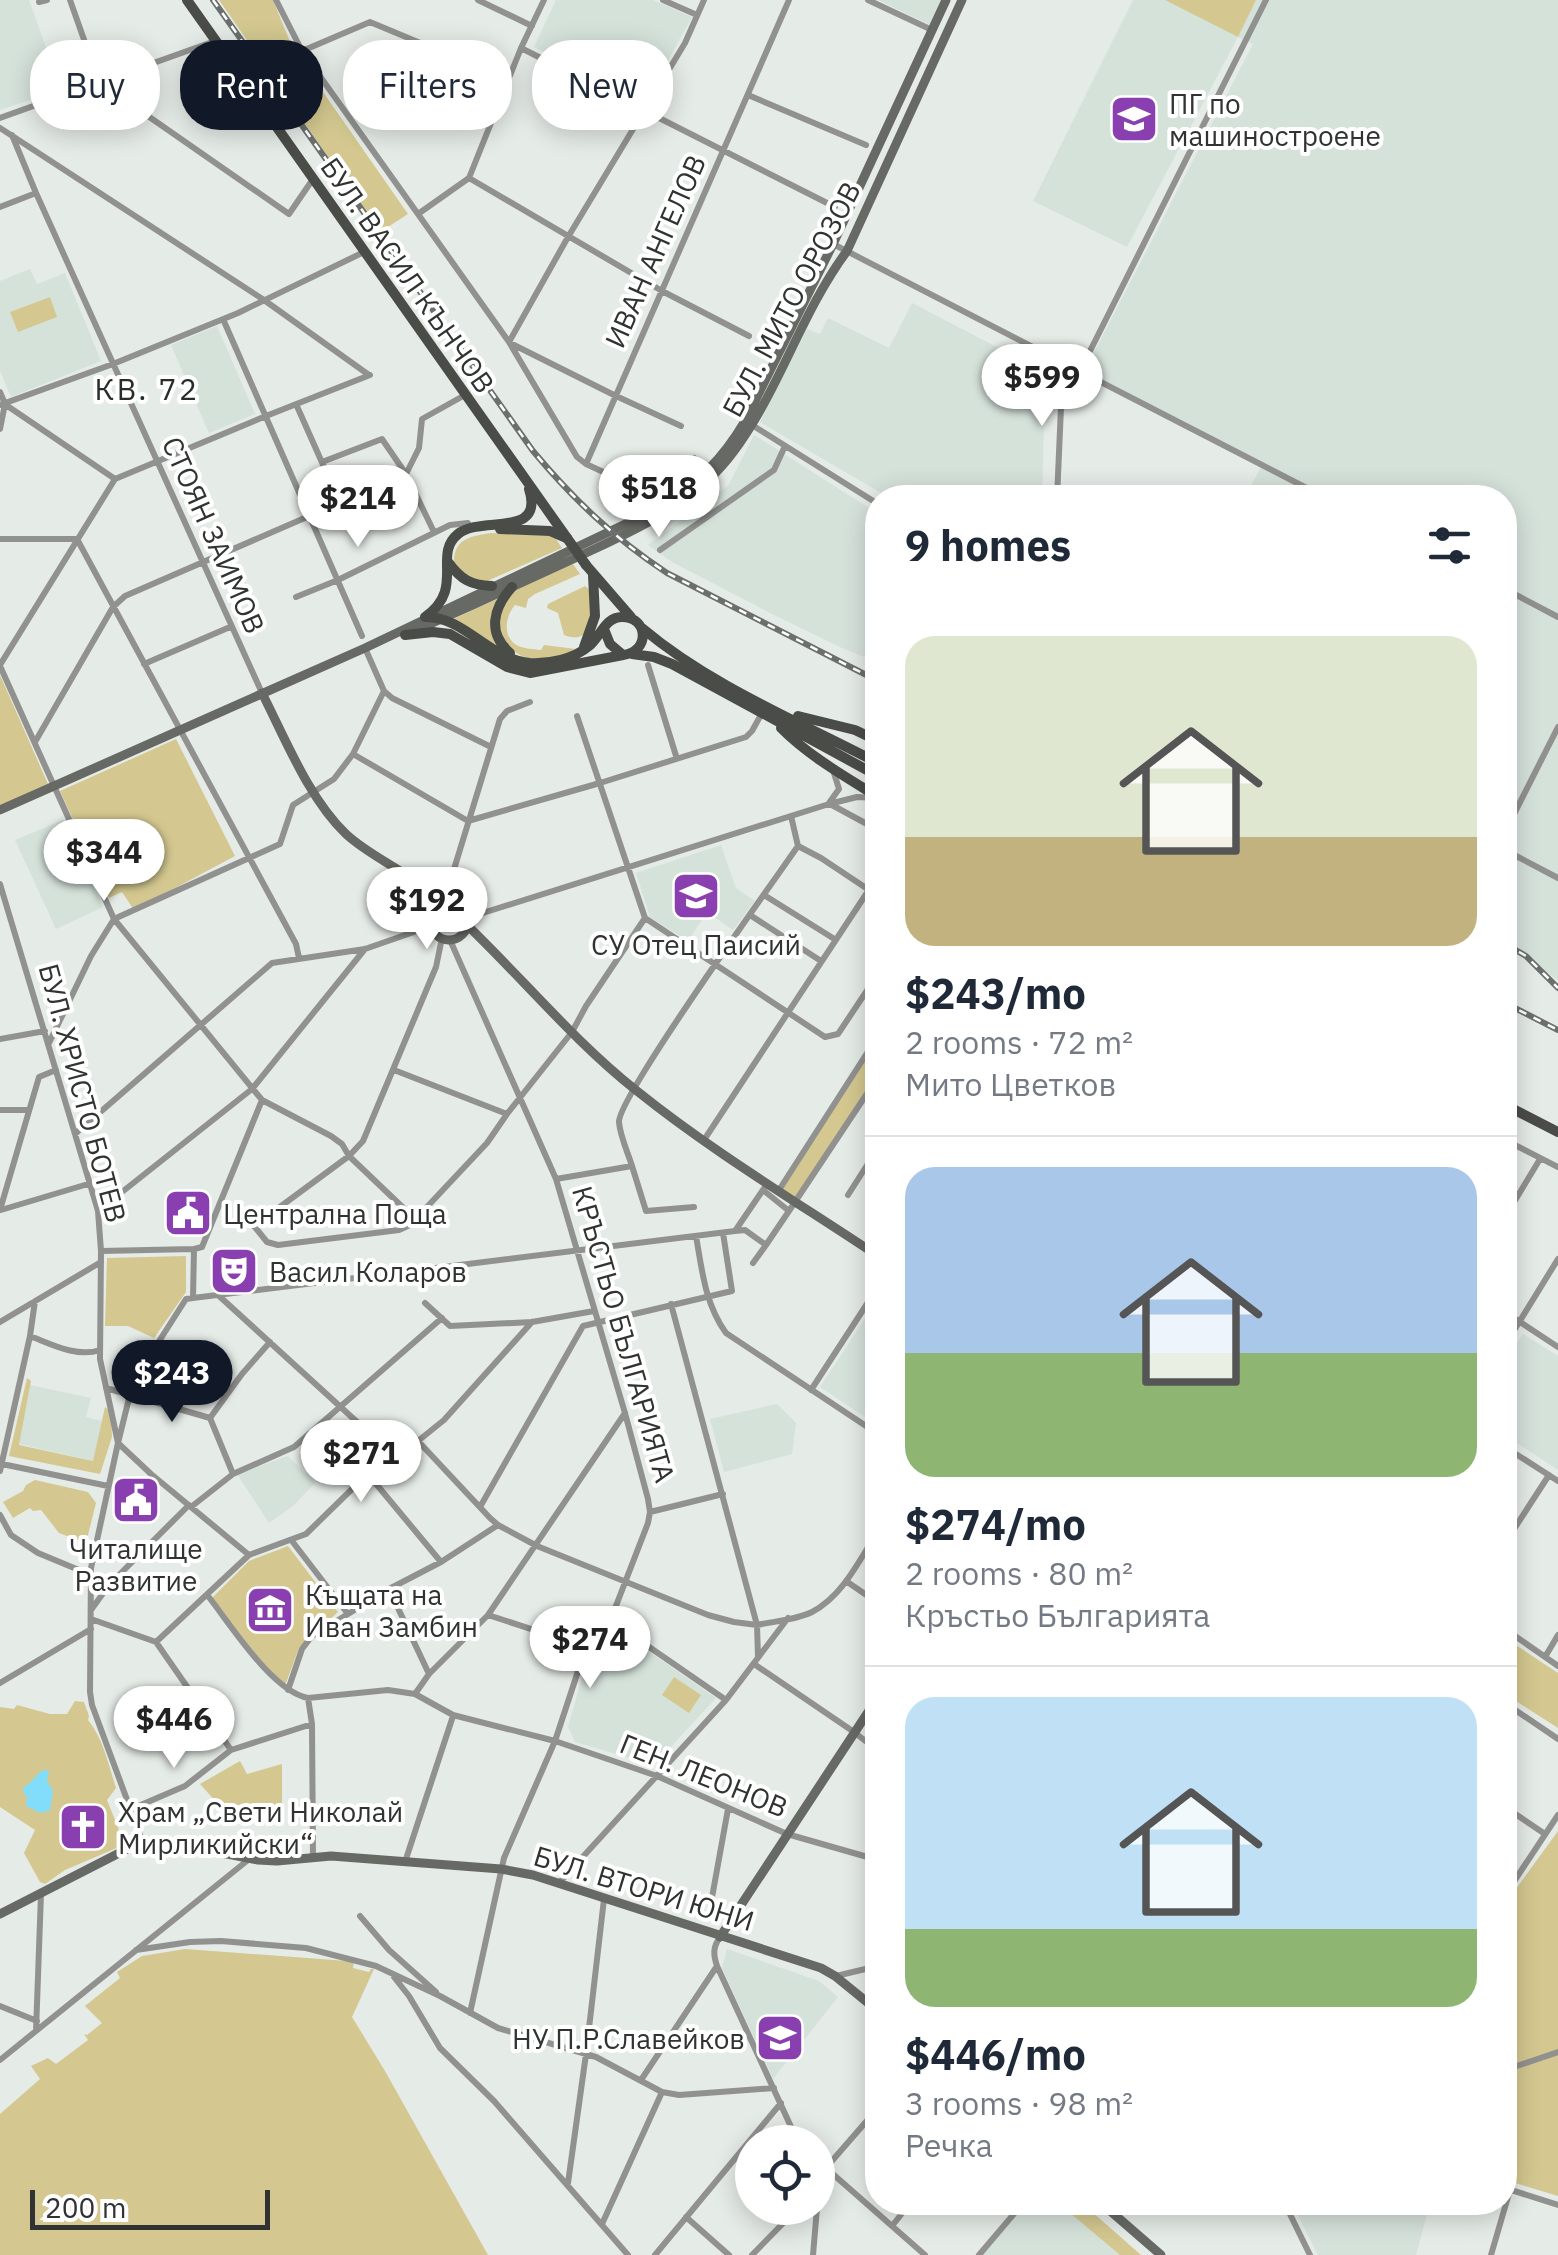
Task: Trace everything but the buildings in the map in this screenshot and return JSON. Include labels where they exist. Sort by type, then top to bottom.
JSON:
[{"type":"main road","name":"БУЛ. ВАСИЛ КЪНЧОВ","points":[[186,0],[215,40]]},
{"type":"main road","name":"БУЛ. ВАСИЛ КЪНЧОВ","points":[[278,130],[589,570],[637,623],[692,665],[865,768]]},
{"type":"main road","points":[[424,617],[443,598],[452,541],[472,528],[524,519],[531,510],[528,483]]},
{"type":"main road","points":[[472,528],[550,532],[566,538]]},
{"type":"main road","points":[[447,562],[470,584],[492,586]]},
{"type":"main road","name":"БУЛ. ВАСИЛ КЪНЧОВ","points":[[589,570],[605,627]]},
{"type":"main road","points":[[582,652],[595,616],[589,570]]},
{"type":"main road","points":[[512,588],[496,610],[495,629],[504,648],[529,662]]},
{"type":"main road","points":[[405,635],[450,634],[507,666],[530,672],[627,654],[642,642],[637,623],[615,618],[582,652],[529,662],[506,656],[442,618],[424,617]]},
{"type":"main road","points":[[605,627],[610,644],[627,654]]},
{"type":"main road","name":"БУЛ. ВАСИЛ КЪНЧОВ","points":[[627,654],[664,660],[865,757]]},
{"type":"main road","points":[[769,713],[865,735]]},
{"type":"main road","points":[[769,713],[792,740],[865,790]]},
{"type":"main road","points":[[1517,1111],[1558,1132]]},
{"type":"street","points":[[70,0],[84,40]]},
{"type":"street","points":[[276,0],[296,40]]},
{"type":"street","points":[[478,0],[532,26]]},
{"type":"street","points":[[512,73],[544,0]]},
{"type":"street","points":[[663,0],[697,14]]},
{"type":"street","points":[[673,63],[704,0]]},
{"type":"street","name":"ИВАН АНГЕЛОВ","points":[[586,464],[789,0]]},
{"type":"street","points":[[868,0],[932,30]]},
{"type":"street","name":"БУЛ. МИТО ОРОЗОВ","points":[[0,810],[365,648],[659,508],[686,490],[730,446],[745,421],[833,244],[946,0]]},
{"type":"street","name":"БУЛ. МИТО ОРОЗОВ","points":[[365,648],[405,635],[652,522],[712,478],[752,425],[825,280],[846,251],[962,0]]},
{"type":"street","points":[[1080,371],[1266,0]]},
{"type":"street","points":[[323,42],[370,22],[413,40]]},
{"type":"street","points":[[522,48],[532,53]]},
{"type":"street","points":[[323,81],[509,342],[577,457],[636,487],[694,458]]},
{"type":"street","points":[[748,95],[866,146]]},
{"type":"street","points":[[0,118],[30,107]]},
{"type":"street","points":[[160,124],[289,214],[313,179]]},
{"type":"street","points":[[673,125],[835,207]]},
{"type":"street","points":[[0,128],[264,300],[370,376],[115,479],[0,665],[114,919],[262,1100],[342,1144],[348,1156],[415,1219]]},
{"type":"street","points":[[418,214],[469,178],[489,130]]},
{"type":"street","points":[[509,342],[633,130]]},
{"type":"street","name":"СТОЯН ЗАИМОВ","points":[[12,136],[230,627],[314,791],[347,834],[445,904]]},
{"type":"street","points":[[469,178],[662,291],[749,336]]},
{"type":"street","points":[[0,207],[36,193]]},
{"type":"street","points":[[833,244],[1301,485]]},
{"type":"street","points":[[2,405],[223,319],[364,252]]},
{"type":"street","points":[[223,319],[362,636]]},
{"type":"street","points":[[509,342],[681,426]]},
{"type":"street","points":[[1058,485],[1063,362]]},
{"type":"street","points":[[0,392],[0,429]]},
{"type":"street","points":[[34,743],[114,607],[125,596],[406,474],[419,448],[422,419],[466,395]]},
{"type":"street","points":[[296,404],[340,502]]},
{"type":"street","points":[[2,405],[115,479]]},
{"type":"street","points":[[752,425],[865,496]]},
{"type":"street","points":[[322,462],[382,439],[406,474],[434,532]]},
{"type":"street","points":[[660,550],[774,470],[785,446]]},
{"type":"street","points":[[296,597],[458,522],[468,523],[472,528]]},
{"type":"street","points":[[0,539],[77,539]]},
{"type":"street","points":[[77,539],[296,944],[299,958]]},
{"type":"street","points":[[1517,596],[1558,616]]},
{"type":"street","points":[[144,664],[230,627]]},
{"type":"street","points":[[365,648],[384,691],[491,747]]},
{"type":"street","points":[[648,665],[676,759]]},
{"type":"street","points":[[49,1044],[91,956],[114,919],[280,844],[293,805],[334,779],[353,754],[384,691]]},
{"type":"street","points":[[445,904],[500,719],[507,710],[530,702]]},
{"type":"street","points":[[353,754],[468,822],[746,737],[769,713]]},
{"type":"street","points":[[577,716],[645,918],[825,1036],[838,1034],[865,994]]},
{"type":"street","points":[[1517,808],[1558,727]]},
{"type":"street","points":[[829,804],[839,789],[832,769]]},
{"type":"street","points":[[467,922],[829,804],[865,798]]},
{"type":"street","points":[[829,804],[865,823]]},
{"type":"street","points":[[694,1207],[646,1212],[619,1120],[634,1089],[798,846],[791,816]]},
{"type":"street","points":[[798,846],[865,887]]},
{"type":"street","points":[[1517,856],[1558,878]]},
{"type":"street","name":"БУЛ. ХРИСТО БОТЕВ","points":[[0,884],[98,1211],[100,1350],[118,1443],[91,1575],[92,1705],[143,1843]]},
{"type":"street","points":[[764,895],[836,940]]},
{"type":"street","points":[[704,1140],[865,896]]},
{"type":"street","points":[[431,926],[432,912],[445,904],[461,907],[467,922],[572,1032],[634,1089],[792,1206],[865,1248]]},
{"type":"street","points":[[750,915],[822,962]]},
{"type":"street","points":[[446,939],[363,1141],[254,1226],[267,1242],[278,1245],[399,1230],[410,1225],[487,1144],[572,1032],[645,918]]},
{"type":"street","points":[[446,939],[463,934],[467,922]]},
{"type":"street","points":[[431,926],[446,939]]},
{"type":"street","points":[[74,1134],[272,964],[365,949],[431,926]]},
{"type":"street","name":"КРЪСТЬО БЪЛГАРИЯТА","points":[[446,939],[556,1179],[626,1413],[650,1512],[610,1620],[586,1648],[555,1741],[508,1846],[470,2014]]},
{"type":"street","points":[[98,1211],[252,1090],[365,949]]},
{"type":"street","points":[[0,1039],[45,1031]]},
{"type":"street","points":[[779,1190],[865,1056]]},
{"type":"street","points":[[0,1210],[39,1078],[56,1070]]},
{"type":"street","points":[[394,1070],[507,1114]]},
{"type":"street","points":[[753,1263],[865,1096]]},
{"type":"street","points":[[101,1252],[202,1247],[262,1100]]},
{"type":"street","points":[[0,1110],[29,1110]]},
{"type":"street","points":[[1517,1146],[1558,1168]]},
{"type":"street","points":[[1517,1197],[1540,1158]]},
{"type":"street","points":[[556,1179],[632,1166]]},
{"type":"street","points":[[848,1194],[865,1168]]},
{"type":"street","points":[[0,1210],[88,1184]]},
{"type":"street","points":[[766,1186],[779,1190],[792,1206]]},
{"type":"street","points":[[735,1232],[766,1186]]},
{"type":"street","points":[[249,1555],[118,1443],[133,1382],[186,1300],[745,1230],[766,1244]]},
{"type":"street","points":[[583,1326],[732,1292],[723,1233]]},
{"type":"street","points":[[696,1236],[707,1296],[726,1333],[865,1425]]},
{"type":"street","points":[[193,1298],[194,1249]]},
{"type":"street","points":[[1517,1326],[1558,1259]]},
{"type":"street","points":[[0,1322],[101,1262]]},
{"type":"street","points":[[218,1296],[390,1452]]},
{"type":"street","points":[[35,1301],[1,1468],[108,1486]]},
{"type":"street","points":[[425,1303],[450,1326],[532,1322],[594,1311]]},
{"type":"street","points":[[671,1304],[757,1624],[756,1661]]},
{"type":"street","points":[[811,1390],[865,1307]]},
{"type":"street","points":[[480,1507],[594,1311]]},
{"type":"street","points":[[230,1750],[156,1642],[91,1614],[109,1585],[190,1506],[233,1474],[294,1447],[442,1318]]},
{"type":"street","points":[[1517,1319],[1558,1346]]},
{"type":"street","points":[[156,1642],[249,1555],[306,1534],[390,1452],[418,1441],[444,1420],[532,1322]]},
{"type":"street","points":[[30,1336],[78,1352],[100,1350]]},
{"type":"street","points":[[210,1418],[270,1342]]},
{"type":"street","points":[[106,1388],[210,1418]]},
{"type":"street","points":[[416,1694],[429,1674],[488,1615],[626,1413]]},
{"type":"street","points":[[210,1418],[233,1474]]},
{"type":"street","points":[[418,1441],[498,1525],[536,1546],[734,1622],[757,1624],[810,1614],[846,1581],[865,1551]]},
{"type":"street","points":[[1517,1455],[1558,1481]]},
{"type":"street","points":[[368,1473],[441,1562]]},
{"type":"street","points":[[1517,1525],[1549,1475]]},
{"type":"street","points":[[650,1512],[723,1494]]},
{"type":"street","points":[[0,1515],[11,1535],[38,1553],[91,1575]]},
{"type":"street","points":[[288,1690],[302,1648],[312,1636],[498,1525]]},
{"type":"street","points":[[292,1541],[348,1614]]},
{"type":"street","points":[[846,1581],[865,1594]]},
{"type":"street","points":[[389,1590],[429,1674]]},
{"type":"street","name":"ГЕН. ЛЕОНОВ","points":[[208,1596],[273,1678],[297,1696],[388,1690],[416,1694],[453,1715],[555,1741],[657,1776],[787,1834],[865,1856]]},
{"type":"street","points":[[488,1615],[586,1648]]},
{"type":"street","points":[[558,1884],[726,1700],[788,1618]]},
{"type":"street","points":[[610,1620],[726,1700]]},
{"type":"street","points":[[0,1683],[91,1629]]},
{"type":"street","points":[[1546,1657],[1558,1636]]},
{"type":"street","points":[[1517,1637],[1558,1666]]},
{"type":"street","points":[[756,1661],[865,1740]]},
{"type":"street","points":[[308,1698],[312,1724],[313,1857]]},
{"type":"street","points":[[1517,1711],[1558,1739]]},
{"type":"street","points":[[405,1862],[453,1715]]},
{"type":"street","points":[[791,2125],[717,1966],[714,1945],[865,1716]]},
{"type":"street","points":[[129,1810],[185,1786],[230,1750],[312,1724]]},
{"type":"street","points":[[711,1904],[728,1809]]},
{"type":"street","points":[[1517,1815],[1544,1834]]},
{"type":"street","points":[[1517,1876],[1558,1815]]},
{"type":"street","points":[[0,1914],[143,1843]]},
{"type":"street","name":"БУЛ. ВТОРИ ЮНИ","points":[[143,1843],[173,1843],[249,1859],[313,1857],[524,1872],[807,1963],[835,1976],[865,2000]]},
{"type":"street","points":[[0,2060],[249,1859]]},
{"type":"street","points":[[36,2032],[41,1893]]},
{"type":"street","points":[[568,2185],[604,1899]]},
{"type":"street","points":[[360,1916],[389,1950],[440,1996]]},
{"type":"street","points":[[136,1950],[190,1942],[258,1942],[306,1948],[376,1966],[498,2028],[586,2054],[662,2092],[679,2095],[774,2088]]},
{"type":"street","points":[[642,2080],[717,1966]]},
{"type":"street","points":[[835,1976],[865,1969]]},
{"type":"street","points":[[390,1972],[440,2048],[494,2100],[628,2255]]},
{"type":"street","points":[[0,2006],[37,2021]]},
{"type":"street","points":[[1517,2066],[1558,2052]]},
{"type":"street","points":[[602,2224],[662,2092]]},
{"type":"street","points":[[655,2255],[781,2103]]},
{"type":"street","points":[[835,2158],[865,2123]]},
{"type":"street","points":[[835,2176],[865,2202]]},
{"type":"street","points":[[1517,2192],[1558,2205]]},
{"type":"street","points":[[879,2215],[925,2255]]},
{"type":"street","points":[[892,2226],[901,2215]]},
{"type":"street","points":[[978,2255],[1013,2215]]},
{"type":"street","points":[[1115,2215],[1161,2255]]},
{"type":"street","points":[[1290,2215],[1310,2255]]},
{"type":"street","points":[[1491,2255],[1501,2215]]},
{"type":"street","points":[[686,2217],[729,2255]]},
{"type":"street","points":[[752,2255],[781,2225]]},
{"type":"street","points":[[813,2255],[815,2225]]},
{"type":"shaded area","points":[[0,0],[29,0],[43,40],[30,40],[30,100],[0,110]]},
{"type":"shaded area","points":[[219,0],[273,0],[290,40],[247,40]]},
{"type":"shaded area","points":[[556,0],[653,0],[692,17],[673,51],[673,40],[537,40]]},
{"type":"shaded area","points":[[878,0],[942,0],[930,25]]},
{"type":"shaded area","points":[[1133,0],[1558,0],[1558,980],[1517,954],[1517,485],[1251,485],[1262,465],[1084,372],[1253,44],[1238,37],[1127,247],[1033,201]]},
{"type":"shaded area","points":[[1165,0],[1256,0],[1238,37]]},
{"type":"shaded area","points":[[323,92],[343,121],[343,130],[349,130],[408,214],[380,232],[309,130],[323,130]]},
{"type":"shaded area","points":[[30,269],[37,284],[65,273],[101,361],[11,397],[0,371],[0,281]]},
{"type":"shaded area","points":[[50,297],[57,317],[18,332],[10,312]]},
{"type":"shaded area","points":[[912,303],[1020,359],[1041,382],[1045,393],[1042,485],[868,485],[760,422],[807,329],[820,334],[828,318],[889,348]]},
{"type":"shaded area","points":[[217,326],[255,414],[209,433],[171,345]]},
{"type":"shaded area","points":[[754,435],[865,505],[865,657],[772,614],[672,562],[648,545],[728,486]]},
{"type":"shaded area","points":[[491,533],[554,536],[562,548],[487,581],[464,576],[454,563],[460,544],[470,537]]},
{"type":"shaded area","points":[[573,564],[580,574],[535,594],[528,599],[526,608],[515,605],[507,625],[508,636],[521,647],[576,649],[540,659],[515,652],[507,644],[500,625],[510,595],[531,581]]},
{"type":"shaded area","points":[[585,586],[591,591],[589,625],[581,636],[564,635],[558,613],[547,608],[548,604]]},
{"type":"shaded area","points":[[497,599],[491,619],[498,646],[451,620]]},
{"type":"shaded area","points":[[0,675],[48,784],[0,806]]},
{"type":"shaded area","points":[[176,739],[235,856],[134,910],[122,892],[109,898],[60,791]]},
{"type":"shaded area","points":[[63,820],[103,907],[56,929],[15,840]]},
{"type":"shaded area","name":"СУ Отец Паисий","points":[[721,845],[736,888],[755,901],[733,930],[707,912],[688,941],[650,917],[636,873]]},
{"type":"shaded area","points":[[865,1055],[865,1092],[795,1201],[779,1190]]},
{"type":"shaded area","points":[[186,1256],[186,1292],[154,1338],[128,1326],[105,1326],[107,1258]]},
{"type":"shaded area","points":[[865,1318],[865,1417],[820,1387]]},
{"type":"shaded area","points":[[1523,1334],[1558,1356],[1558,1470],[1517,1443],[1517,1343]]},
{"type":"shaded area","points":[[27,1378],[31,1381],[19,1445],[93,1461],[105,1407],[111,1412],[112,1437],[100,1474],[9,1456]]},
{"type":"shaded area","points":[[30,1385],[91,1398],[86,1417],[102,1421],[94,1461],[19,1444]]},
{"type":"shaded area","points":[[777,1404],[796,1423],[792,1454],[724,1472],[710,1419]]},
{"type":"shaded area","points":[[288,1456],[315,1483],[269,1523],[237,1474]]},
{"type":"shaded area","points":[[35,1480],[88,1492],[96,1503],[86,1543],[59,1533],[41,1510],[30,1508],[13,1518],[3,1502]]},
{"type":"shaded area","points":[[288,1546],[338,1612],[299,1648],[286,1683],[278,1683],[212,1598],[249,1561]]},
{"type":"shaded area","points":[[615,1628],[716,1698],[654,1765],[575,1742],[568,1727],[587,1660]]},
{"type":"shaded area","points":[[1517,1646],[1558,1673],[1558,1728],[1517,1702]]},
{"type":"shaded area","points":[[674,1677],[701,1695],[689,1713],[662,1695]]},
{"type":"shaded area","points":[[75,1701],[84,1702],[88,1720],[105,1752],[116,1788],[107,1800],[123,1840],[119,1847],[65,1870],[45,1884],[40,1882],[24,1853],[35,1830],[0,1807],[0,1707],[14,1709],[17,1705],[50,1714],[67,1714]]},
{"type":"shaded area","points":[[240,1761],[247,1774],[282,1764],[282,1807],[218,1804],[200,1784]]},
{"type":"shaded area","points":[[1558,1831],[1558,2196],[1517,2184],[1517,1887]]},
{"type":"shaded area","points":[[185,1949],[347,1961],[354,1962],[353,1968],[369,1972],[374,1969],[352,2017],[488,2255],[0,2255],[0,2114],[40,2079],[31,2066],[48,2058],[56,2064],[88,2040],[84,2034],[102,2023],[85,2006],[120,1978],[117,1972],[142,1956]]},
{"type":"shaded area","name":"НУ П.Р.Славейков","points":[[727,1949],[819,1981],[838,1997],[773,2079],[722,1968]]},
{"type":"shaded area","points":[[1017,2215],[1072,2215],[1120,2255],[982,2255]]},
{"type":"shaded area","points":[[1072,2215],[1096,2215],[1141,2255],[1120,2255]]},
{"type":"shaded area","points":[[1298,2215],[1427,2215],[1416,2255],[1318,2255]]},
{"type":"water","points":[[49,1770],[47,1781],[53,1791],[50,1810],[41,1813],[26,1806],[24,1786],[41,1771]]},
{"type":"railway","points":[[213,0],[533,451],[579,502],[667,573],[865,674]]},
{"type":"railway","points":[[1517,951],[1558,988]]},
{"type":"railway","points":[[1517,1009],[1558,1030]]},
{"type":"place","name":"ПГ по машиностроене","points":[[1134,119]]},
{"type":"place","name":"СУ Отец Паисий","points":[[696,896]]},
{"type":"place","name":"Централна Поща","points":[[188,1213]]},
{"type":"place","name":"Васил Коларов","points":[[234,1271]]},
{"type":"place","name":"Читалище Развитие","points":[[136,1500]]},
{"type":"place","name":"Къщата на Иван Замбин","points":[[270,1610]]},
{"type":"place","name":"Храм „Свети Николай Мирликийски“","points":[[83,1827]]},
{"type":"place","name":"НУ П.Р.Славейков","points":[[780,2038]]},
{"type":"district","name":"КВ. 72","points":[[147,388]]}]
